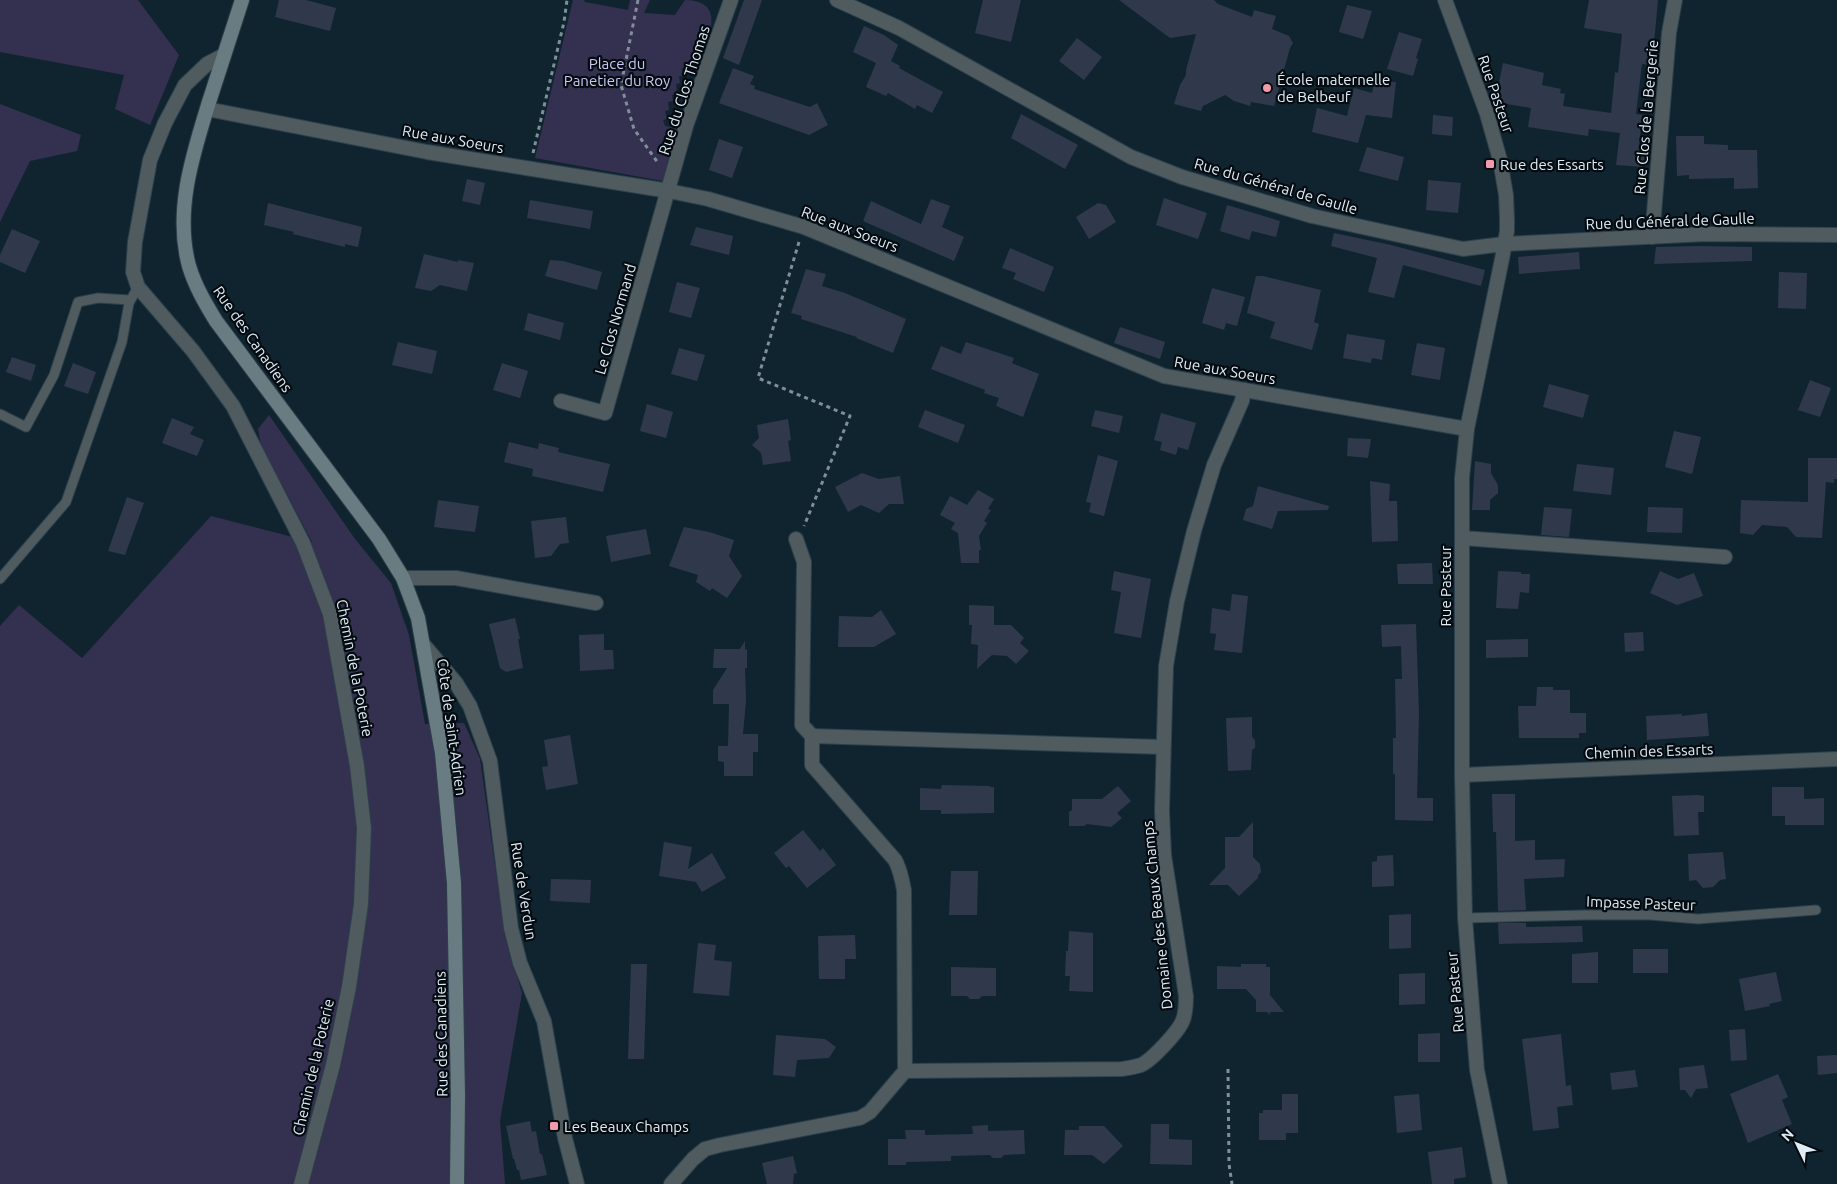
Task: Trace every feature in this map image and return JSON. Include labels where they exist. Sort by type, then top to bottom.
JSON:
[{"type":"main road","name":"Rue des Canadiens","points":[[242,0],[194,149],[185,189],[184,237],[189,266],[201,296],[229,339],[365,518],[403,578]]},
{"type":"main road","name":"Côte de Saint-Adrien","points":[[403,578],[418,618],[442,753],[454,883]]},
{"type":"main road","name":"Rue des Canadiens","points":[[454,883],[458,1096],[457,1184]]},
{"type":"street","name":"Rue du Clos Thomas","points":[[670,186],[686,126],[731,0]]},
{"type":"street","name":"Rue du Général de Gaulle","points":[[837,0],[899,28],[1131,157],[1182,177],[1312,216],[1463,249],[1504,244],[1652,236],[1706,234],[1837,235]]},
{"type":"street","name":"Rue Pasteur","points":[[1445,0],[1487,114],[1500,160],[1506,195],[1507,231],[1466,429],[1462,478],[1462,775],[1465,918],[1477,1070],[1500,1184]]},
{"type":"street","name":"Rue Clos de la Bergerie","points":[[1652,236],[1669,33],[1674,0]]},
{"type":"street","name":"Chemin de la Poterie","points":[[224,55],[206,64],[185,85],[165,123],[150,160],[135,242],[133,272],[138,287],[193,352],[233,406],[303,543],[330,614],[357,766],[364,828],[361,904],[349,987],[333,1065],[301,1184]]},
{"type":"street","name":"Rue aux Soeurs","points":[[207,109],[427,152],[529,168],[670,186],[708,200],[804,227],[1164,376],[1466,429]]},
{"type":"street","name":"Le Clos Normand","points":[[561,401],[605,413],[670,186]]},
{"type":"street","name":"Domaine des Beaux Champs","points":[[906,1071],[1122,1069],[1142,1065],[1150,1059],[1183,1022],[1186,1011],[1186,996],[1164,855],[1162,811],[1166,666],[1177,601],[1194,531],[1214,465],[1242,401],[1244,390]]},
{"type":"street","points":[[1462,538],[1725,556]]},
{"type":"street","points":[[671,1184],[704,1149],[860,1118],[870,1112],[906,1071],[904,890],[899,867],[895,860],[812,764],[812,736],[802,725],[804,562],[796,539]]},
{"type":"street","points":[[403,578],[456,578],[596,603]]},
{"type":"street","name":"Rue de Verdun","points":[[423,644],[456,683],[470,706],[490,761],[511,928],[520,963],[544,1021],[565,1138],[577,1184]]},
{"type":"street","points":[[812,736],[1163,747]]},
{"type":"street","name":"Chemin des Essarts","points":[[1462,775],[1837,759]]},
{"type":"lane","points":[[0,579],[66,502],[122,342],[130,300],[138,287]]},
{"type":"lane","points":[[0,414],[26,427],[54,375],[78,302],[98,298],[130,300]]},
{"type":"lane","name":"Impasse Pasteur","points":[[1465,918],[1631,915],[1698,919],[1816,910]]},
{"type":"path","points":[[529,168],[564,22],[567,0]]},
{"type":"path","points":[[638,0],[621,85],[634,128],[670,186]]},
{"type":"path","points":[[796,539],[808,519],[850,416],[758,378],[804,227]]},
{"type":"path","points":[[1228,1068],[1229,1164],[1232,1184]]},
{"type":"green space","points":[[0,0],[138,0],[179,55],[150,125],[115,109],[124,75],[0,52]]},
{"type":"green space","name":"Place du Panetier du Roy","points":[[573,0],[584,0],[585,2],[628,10],[630,0],[650,0],[644,13],[675,15],[685,0],[699,2],[707,7],[711,14],[709,34],[698,65],[682,68],[683,76],[679,76],[680,83],[676,84],[677,93],[672,95],[673,101],[668,102],[669,110],[665,111],[667,119],[663,120],[665,126],[676,128],[663,181],[535,158]]},
{"type":"green space","points":[[0,104],[81,135],[77,151],[30,161],[0,222]]},
{"type":"green space","points":[[269,415],[355,539],[391,583],[409,635],[425,724],[464,723],[480,759],[505,936],[522,993],[500,1121],[505,1184],[0,1184],[0,626],[19,605],[82,658],[211,516],[312,542],[261,445],[258,429]]},
{"type":"building","points":[[279,0],[306,0],[336,8],[330,31],[275,17]]},
{"type":"building","points":[[744,0],[762,0],[739,65],[723,58]]},
{"type":"building","points":[[983,0],[1021,0],[1011,42],[975,33]]},
{"type":"building","points":[[1119,0],[1214,0],[1218,4],[1252,17],[1254,10],[1276,16],[1272,29],[1289,36],[1293,43],[1274,106],[1251,102],[1250,106],[1234,101],[1225,95],[1203,106],[1201,111],[1174,104],[1180,85],[1186,75],[1196,34],[1170,38]]},
{"type":"building","points":[[1589,0],[1658,0],[1652,65],[1642,64],[1636,114],[1642,115],[1639,146],[1646,146],[1644,167],[1616,165],[1620,133],[1589,129],[1588,136],[1528,127],[1531,108],[1495,102],[1503,63],[1544,73],[1542,85],[1561,89],[1560,93],[1565,94],[1563,106],[1611,113],[1615,72],[1618,73],[1622,34],[1584,28]]},
{"type":"building","points":[[1347,5],[1372,11],[1363,39],[1339,32]]},
{"type":"building","points":[[864,26],[884,35],[898,45],[891,61],[900,66],[899,68],[943,92],[932,113],[917,105],[915,109],[888,93],[886,96],[866,87],[876,63],[853,52]]},
{"type":"building","points":[[1399,32],[1422,39],[1413,76],[1387,69]]},
{"type":"building","points":[[1077,38],[1102,57],[1084,80],[1059,61]]},
{"type":"building","points":[[733,68],[754,76],[750,84],[755,86],[754,89],[810,107],[817,103],[828,125],[809,135],[719,103]]},
{"type":"building","points":[[1375,81],[1396,82],[1392,118],[1366,115],[1358,143],[1312,132],[1317,108],[1347,116],[1354,88],[1372,93]]},
{"type":"building","points":[[1021,114],[1078,145],[1065,169],[1011,138]]},
{"type":"building","points":[[1433,115],[1453,117],[1452,136],[1432,134]]},
{"type":"building","points":[[1676,136],[1704,136],[1704,144],[1728,145],[1728,150],[1757,150],[1758,188],[1734,189],[1734,178],[1689,179],[1689,175],[1677,176]]},
{"type":"building","points":[[719,139],[743,147],[732,178],[709,170]]},
{"type":"building","points":[[1367,147],[1404,157],[1398,181],[1359,171]]},
{"type":"building","points":[[467,179],[485,183],[480,205],[462,201]]},
{"type":"building","points":[[1428,180],[1461,183],[1458,213],[1426,210]]},
{"type":"building","points":[[1164,198],[1207,213],[1198,239],[1156,225]]},
{"type":"building","points":[[931,199],[950,206],[942,227],[964,237],[954,261],[863,221],[871,201],[921,224]]},
{"type":"building","points":[[530,200],[593,211],[590,229],[527,218]]},
{"type":"building","points":[[268,203],[362,227],[358,247],[345,244],[345,247],[264,225]]},
{"type":"building","points":[[1098,203],[1106,205],[1116,222],[1089,239],[1076,217]]},
{"type":"building","points":[[1227,205],[1280,221],[1276,237],[1252,231],[1249,240],[1220,231]]},
{"type":"building","points":[[696,227],[733,236],[729,255],[690,245]]},
{"type":"building","points":[[12,229],[40,241],[25,273],[0,262],[0,255]]},
{"type":"building","points":[[1334,233],[1391,245],[1485,270],[1481,286],[1403,265],[1394,298],[1368,292],[1377,258],[1331,246]]},
{"type":"building","points":[[1656,247],[1752,247],[1752,261],[1654,264]]},
{"type":"building","points":[[1010,248],[1054,267],[1044,292],[1013,279],[1016,273],[1002,268]]},
{"type":"building","points":[[1579,252],[1580,269],[1519,274],[1518,257]]},
{"type":"building","points":[[424,254],[458,262],[458,260],[474,263],[467,291],[440,285],[431,291],[415,288]]},
{"type":"building","points":[[550,260],[563,261],[602,272],[597,290],[545,276]]},
{"type":"building","points":[[806,269],[826,274],[822,286],[845,293],[906,319],[893,353],[857,337],[801,319],[802,316],[791,313]]},
{"type":"building","points":[[1779,272],[1807,273],[1806,309],[1778,308]]},
{"type":"building","points":[[1256,276],[1321,290],[1314,322],[1319,324],[1312,350],[1270,338],[1275,322],[1247,313]]},
{"type":"building","points":[[677,282],[700,288],[691,318],[669,312]]},
{"type":"building","points":[[1212,288],[1245,297],[1237,326],[1226,323],[1224,330],[1202,323]]},
{"type":"building","points":[[528,313],[564,323],[560,340],[524,330]]},
{"type":"building","points":[[1120,327],[1165,342],[1160,359],[1114,343]]},
{"type":"building","points":[[1347,334],[1385,340],[1382,360],[1372,358],[1371,363],[1343,358]]},
{"type":"building","points":[[398,342],[437,351],[432,374],[392,365]]},
{"type":"building","points":[[966,342],[1014,358],[1012,363],[1039,374],[1023,417],[996,406],[999,398],[984,393],[985,390],[931,369],[941,346],[961,354]]},
{"type":"building","points":[[1417,343],[1445,348],[1440,380],[1411,375]]},
{"type":"building","points":[[679,348],[705,355],[697,381],[671,374]]},
{"type":"building","points":[[12,357],[36,365],[31,381],[6,372]]},
{"type":"building","points":[[73,363],[96,372],[88,394],[64,386]]},
{"type":"building","points":[[502,363],[528,371],[520,398],[493,390]]},
{"type":"building","points":[[1810,380],[1831,388],[1820,417],[1798,410]]},
{"type":"building","points":[[1549,384],[1589,395],[1583,418],[1543,407]]},
{"type":"building","points":[[647,404],[673,412],[666,438],[640,431]]},
{"type":"building","points":[[925,410],[965,425],[958,443],[918,427]]},
{"type":"building","points":[[1095,410],[1123,416],[1119,433],[1091,426]]},
{"type":"building","points":[[1161,413],[1196,423],[1188,450],[1178,447],[1176,455],[1160,450],[1162,442],[1154,440]]},
{"type":"building","points":[[172,418],[194,427],[190,434],[204,440],[197,456],[162,443]]},
{"type":"building","points":[[788,419],[791,440],[788,441],[791,461],[763,465],[761,453],[752,445],[759,438],[757,425]]},
{"type":"building","points":[[1674,431],[1701,437],[1692,474],[1665,467]]},
{"type":"building","points":[[1348,438],[1371,439],[1368,458],[1347,456]]},
{"type":"building","points":[[509,442],[538,449],[539,443],[559,448],[558,452],[610,464],[603,492],[532,476],[533,469],[504,462]]},
{"type":"building","points":[[1098,455],[1118,461],[1104,516],[1089,512],[1091,503],[1086,502]]},
{"type":"building","points":[[1808,458],[1837,458],[1837,479],[1834,479],[1834,483],[1826,482],[1822,538],[1796,537],[1787,527],[1762,525],[1753,535],[1740,533],[1741,500],[1808,502]]},
{"type":"building","points":[[1475,461],[1491,464],[1491,473],[1498,485],[1498,493],[1490,500],[1490,510],[1472,510]]},
{"type":"building","points":[[1577,464],[1614,468],[1611,495],[1573,491]]},
{"type":"building","points":[[862,473],[879,479],[900,476],[904,504],[889,504],[879,513],[861,505],[848,512],[835,487]]},
{"type":"building","points":[[1370,481],[1390,484],[1389,501],[1397,501],[1398,541],[1372,542]]},
{"type":"building","points":[[1258,486],[1329,506],[1328,510],[1278,511],[1272,529],[1243,520],[1246,509],[1253,506]]},
{"type":"building","points":[[978,490],[994,499],[988,509],[991,510],[984,521],[987,523],[979,536],[981,550],[979,550],[979,563],[961,563],[958,533],[951,529],[955,523],[940,515],[950,496],[967,505]]},
{"type":"building","points":[[127,497],[144,503],[125,555],[108,551]]},
{"type":"building","points":[[438,500],[479,506],[475,532],[434,527]]},
{"type":"building","points":[[1544,507],[1572,509],[1569,537],[1541,535]]},
{"type":"building","points":[[1648,507],[1683,508],[1682,533],[1647,532]]},
{"type":"building","points":[[566,517],[569,543],[560,544],[551,556],[535,558],[531,521]]},
{"type":"building","points":[[684,527],[734,540],[729,556],[742,576],[727,598],[712,588],[710,591],[696,582],[698,575],[669,566]]},
{"type":"building","points":[[646,529],[651,554],[611,562],[606,536]]},
{"type":"building","points":[[1432,563],[1433,584],[1398,584],[1397,564]]},
{"type":"building","points":[[1114,571],[1151,579],[1141,638],[1114,633],[1121,592],[1111,590]]},
{"type":"building","points":[[1498,571],[1530,574],[1529,593],[1520,592],[1518,609],[1496,608]]},
{"type":"building","points":[[1660,571],[1678,579],[1694,573],[1703,596],[1677,605],[1650,593]]},
{"type":"building","points":[[1232,594],[1248,596],[1242,653],[1214,650],[1216,634],[1210,633],[1212,608],[1230,611]]},
{"type":"building","points":[[969,605],[994,606],[994,625],[1011,625],[1024,638],[1020,643],[1029,651],[1016,664],[1007,656],[992,655],[977,669],[978,645],[971,644],[972,625],[969,625]]},
{"type":"building","points":[[881,610],[896,634],[874,647],[838,647],[839,616],[872,617]]},
{"type":"building","points":[[515,618],[520,639],[518,639],[523,668],[506,672],[500,668],[489,624]]},
{"type":"building","points":[[1416,624],[1419,713],[1417,798],[1433,798],[1433,821],[1395,820],[1393,738],[1396,738],[1395,679],[1402,679],[1401,646],[1382,647],[1381,625]]},
{"type":"building","points":[[1643,632],[1644,651],[1625,652],[1624,633]]},
{"type":"building","points":[[604,634],[604,650],[613,650],[614,669],[580,671],[579,635]]},
{"type":"building","points":[[1528,639],[1528,657],[1486,658],[1486,640]]},
{"type":"building","points":[[745,641],[747,668],[745,668],[746,700],[743,734],[758,734],[758,752],[753,752],[753,776],[724,776],[724,762],[718,761],[718,746],[728,746],[729,704],[713,704],[713,690],[727,668],[713,668],[714,649],[740,649]]},
{"type":"building","points":[[1537,687],[1553,687],[1553,690],[1570,690],[1570,713],[1586,713],[1586,733],[1579,733],[1579,738],[1519,738],[1518,706],[1536,706]]},
{"type":"building","points":[[1707,713],[1709,736],[1647,740],[1646,716],[1682,714],[1682,716]]},
{"type":"building","points":[[1252,717],[1252,737],[1255,740],[1255,748],[1252,750],[1251,770],[1228,771],[1226,718]]},
{"type":"building","points":[[570,735],[578,784],[546,790],[542,767],[548,766],[544,740]]},
{"type":"building","points":[[942,785],[994,787],[994,813],[941,814],[941,810],[920,810],[920,788],[941,789]]},
{"type":"building","points":[[1118,786],[1131,801],[1117,813],[1122,818],[1111,827],[1087,824],[1084,826],[1069,826],[1069,812],[1072,810],[1072,799],[1102,799]]},
{"type":"building","points":[[1772,787],[1804,787],[1804,799],[1824,798],[1824,825],[1785,825],[1785,816],[1772,816]]},
{"type":"building","points":[[1492,794],[1515,794],[1515,841],[1535,840],[1535,860],[1565,859],[1564,877],[1524,879],[1526,910],[1498,911],[1496,832],[1493,832]]},
{"type":"building","points":[[1672,796],[1704,796],[1704,812],[1698,812],[1699,835],[1674,836]]},
{"type":"building","points":[[1253,822],[1253,857],[1260,864],[1261,872],[1258,878],[1239,896],[1228,885],[1209,885],[1225,868],[1225,837],[1239,837]]},
{"type":"building","points":[[803,830],[820,851],[823,848],[836,865],[807,888],[789,866],[786,868],[774,853]]},
{"type":"building","points":[[664,842],[692,847],[688,869],[712,853],[726,878],[702,892],[696,882],[659,876]]},
{"type":"building","points":[[1723,852],[1726,879],[1720,880],[1713,887],[1703,888],[1696,880],[1689,881],[1688,854]]},
{"type":"building","points":[[1393,855],[1394,886],[1372,887],[1372,862],[1377,861],[1377,856]]},
{"type":"building","points":[[951,871],[978,871],[977,915],[949,915]]},
{"type":"building","points":[[551,879],[591,880],[590,903],[550,901]]},
{"type":"building","points":[[1411,914],[1411,948],[1389,949],[1389,915]]},
{"type":"building","points":[[1498,923],[1526,923],[1526,927],[1582,926],[1583,942],[1499,944]]},
{"type":"building","points":[[1069,931],[1093,933],[1093,992],[1069,991],[1070,976],[1065,976]]},
{"type":"building","points":[[855,935],[856,959],[845,959],[845,979],[819,979],[818,936]]},
{"type":"building","points":[[698,943],[716,945],[714,960],[732,962],[729,996],[693,993]]},
{"type":"building","points":[[1633,949],[1668,949],[1668,973],[1633,973]]},
{"type":"building","points":[[1598,952],[1598,983],[1572,983],[1572,954]]},
{"type":"building","points":[[631,964],[647,964],[644,1059],[628,1059]]},
{"type":"building","points":[[1241,964],[1266,964],[1266,967],[1270,967],[1270,995],[1284,1012],[1270,1012],[1270,1015],[1267,1012],[1256,1012],[1256,1000],[1246,989],[1217,989],[1217,966],[1241,967]]},
{"type":"building","points":[[951,967],[996,968],[996,996],[982,996],[979,999],[970,999],[967,996],[951,996]]},
{"type":"building","points":[[1776,972],[1782,1001],[1769,1004],[1770,1006],[1745,1011],[1739,979]]},
{"type":"building","points":[[1425,973],[1425,1004],[1399,1005],[1399,974]]},
{"type":"building","points":[[1745,1029],[1747,1060],[1731,1061],[1729,1030]]},
{"type":"building","points":[[1440,1033],[1440,1062],[1418,1062],[1418,1034]]},
{"type":"building","points":[[1561,1034],[1566,1086],[1571,1085],[1573,1105],[1557,1107],[1559,1128],[1533,1131],[1522,1039]]},
{"type":"building","points":[[776,1035],[825,1039],[836,1047],[829,1058],[797,1060],[795,1077],[773,1075]]},
{"type":"building","points":[[1837,1055],[1837,1073],[1818,1075],[1817,1056]]},
{"type":"building","points":[[1704,1065],[1708,1088],[1696,1089],[1691,1098],[1685,1090],[1680,1090],[1679,1068]]},
{"type":"building","points":[[1635,1070],[1638,1087],[1612,1090],[1610,1073]]},
{"type":"building","points":[[1778,1074],[1788,1097],[1782,1100],[1792,1124],[1748,1143],[1730,1094]]},
{"type":"building","points":[[1282,1094],[1298,1094],[1298,1133],[1286,1133],[1286,1140],[1259,1140],[1259,1113],[1263,1113],[1263,1110],[1282,1110]]},
{"type":"building","points":[[1419,1094],[1422,1130],[1397,1133],[1394,1096]]},
{"type":"building","points":[[530,1121],[532,1132],[536,1131],[540,1154],[542,1154],[547,1175],[521,1180],[519,1170],[517,1170],[513,1159],[506,1126]]},
{"type":"building","points":[[1151,1124],[1169,1124],[1169,1139],[1192,1140],[1192,1165],[1150,1164]]},
{"type":"building","points":[[988,1125],[988,1131],[1024,1130],[1025,1154],[1004,1155],[1001,1158],[993,1158],[990,1155],[951,1156],[951,1161],[906,1162],[906,1165],[888,1165],[888,1139],[906,1139],[905,1130],[925,1130],[925,1135],[973,1134],[972,1126]]},
{"type":"building","points":[[1079,1126],[1104,1126],[1123,1146],[1104,1164],[1092,1155],[1064,1155],[1065,1130],[1079,1130]]},
{"type":"building","points":[[1462,1147],[1466,1177],[1454,1179],[1454,1184],[1432,1184],[1428,1152]]},
{"type":"building","points":[[793,1156],[797,1173],[794,1174],[793,1184],[767,1184],[762,1163]]},
{"type":"place","name":"École maternelle de Belbeuf","points":[[1267,88]]},
{"type":"place","name":"Rue des Essarts","points":[[1490,164]]},
{"type":"place","name":"Les Beaux Champs","points":[[554,1126]]}]
